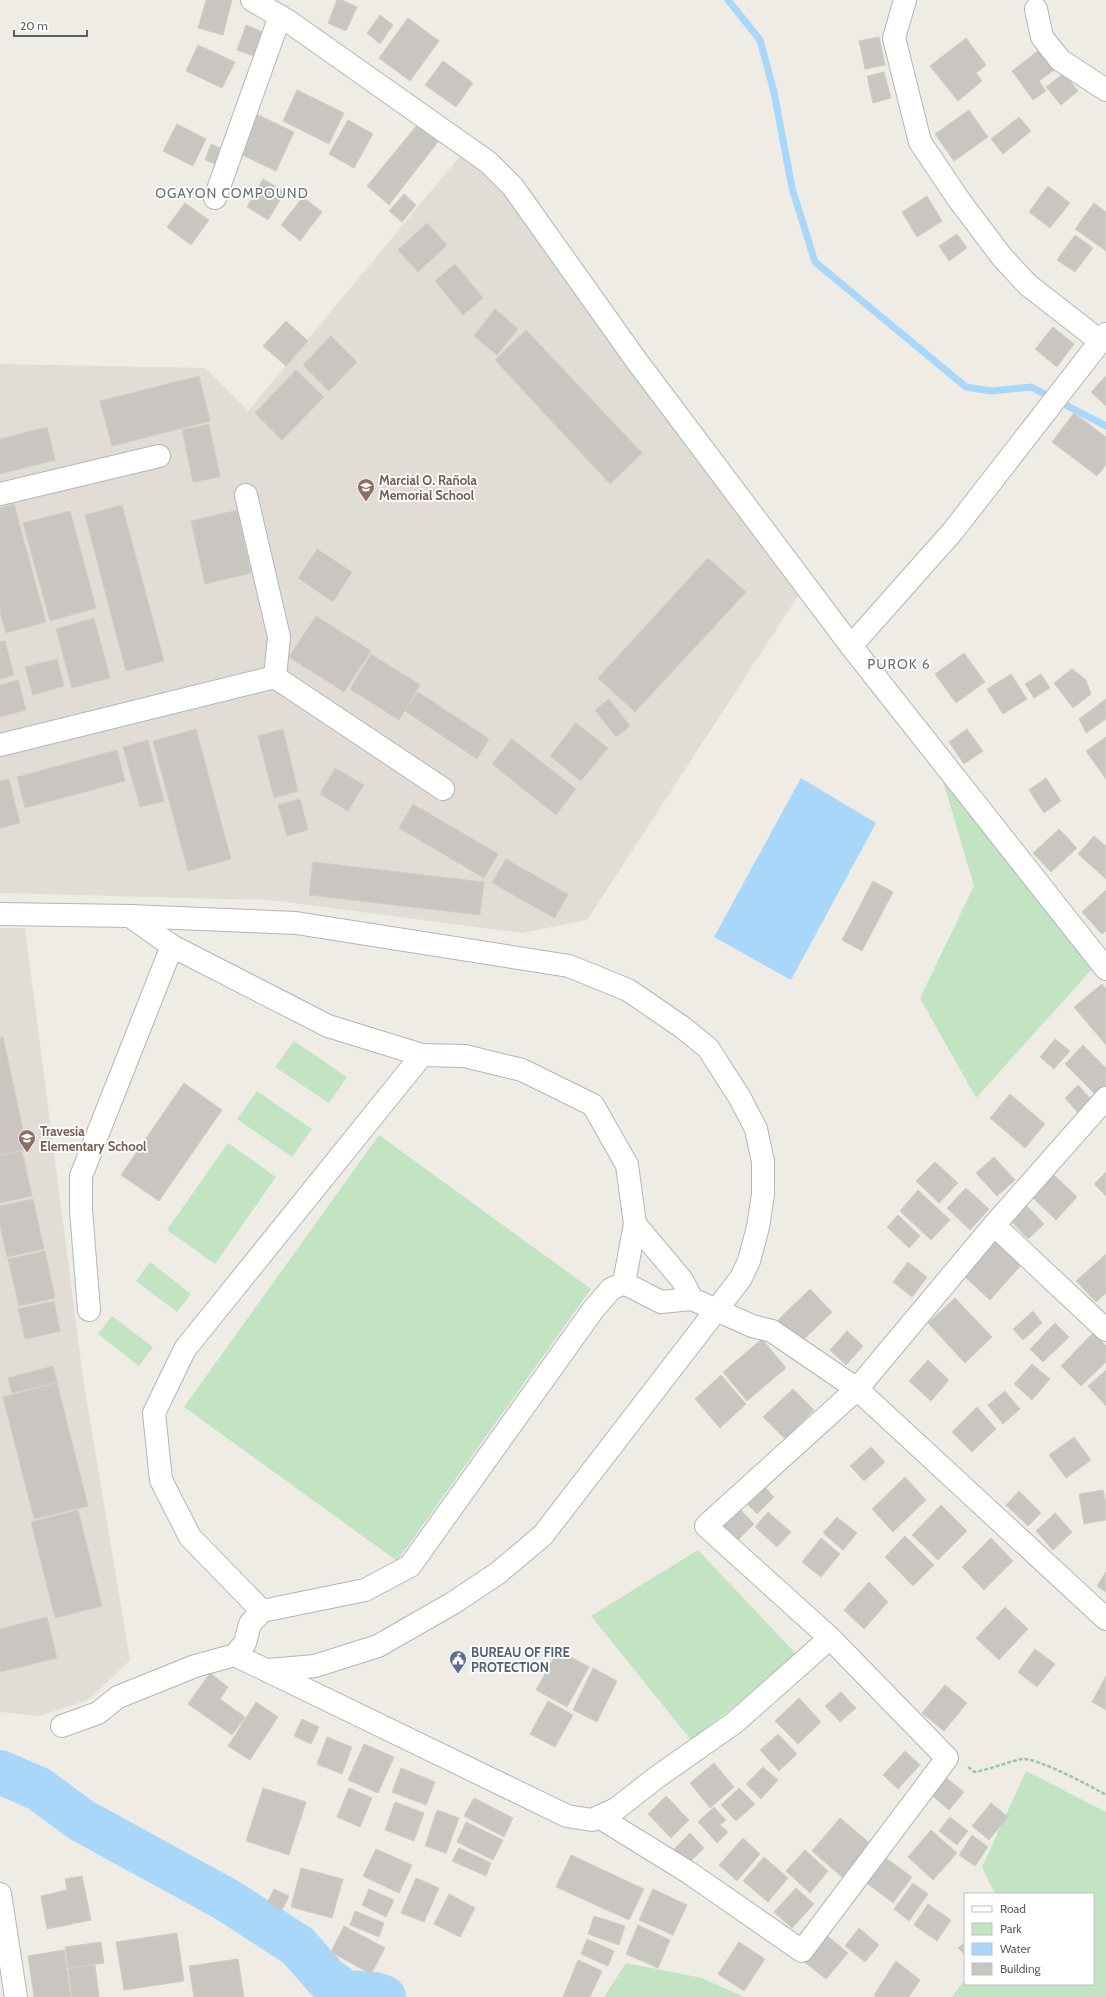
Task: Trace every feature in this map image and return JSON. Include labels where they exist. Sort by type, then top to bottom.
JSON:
[{"type":"street","points":[[252,0],[280,16],[488,162],[513,187],[636,360],[851,646],[1106,969]]},
{"type":"street","points":[[851,646],[954,531],[1103,337],[1028,285],[1002,257],[959,200],[920,142],[894,38],[905,0]]},
{"type":"street","points":[[1036,10],[1042,37],[1060,60],[1106,90]]},
{"type":"street","points":[[215,198],[280,16]]},
{"type":"street","points":[[0,494],[159,456]]},
{"type":"street","points":[[246,496],[279,637],[275,677]]},
{"type":"street","points":[[0,745],[275,677],[443,789]]},
{"type":"street","points":[[0,914],[130,916],[296,923],[569,966],[628,990],[682,1026],[708,1048],[740,1098],[756,1129],[763,1162],[763,1194],[758,1227],[749,1261],[742,1278],[718,1311],[543,1535],[498,1573],[452,1603],[378,1646],[315,1666],[268,1670]]},
{"type":"street","points":[[130,916],[172,946],[328,1026],[422,1055],[465,1056],[522,1070],[593,1105],[628,1165],[635,1224],[624,1283]]},
{"type":"street","points":[[90,1310],[81,1210],[81,1176],[172,946]]},
{"type":"street","points":[[262,1611],[190,1537],[161,1480],[154,1413],[185,1349],[422,1055]]},
{"type":"street","points":[[599,1817],[688,1872],[802,1951],[947,1758],[830,1638],[706,1526],[857,1389],[994,1225],[1104,1103]]},
{"type":"street","points":[[635,1224],[682,1280],[692,1299]]},
{"type":"street","points":[[994,1225],[1106,1330]]},
{"type":"street","points":[[62,1726],[98,1713],[118,1697],[125,1694],[195,1666],[235,1655],[245,1643],[250,1624],[262,1611],[365,1590],[410,1566],[593,1310],[611,1288],[624,1283],[662,1302],[692,1299],[752,1326],[772,1331],[857,1389],[1106,1619]]},
{"type":"street","points":[[235,1655],[567,1816],[592,1820],[616,1809],[656,1777],[734,1723],[830,1638]]},
{"type":"street","points":[[0,1894],[16,1997]]},
{"type":"path","points":[[947,1758],[957,1760],[975,1772],[992,1769],[1024,1759],[1045,1764],[1106,1795]]},
{"type":"shaded area","name":"Marcial O. Rañola Memorial School","points":[[461,155],[499,186],[800,593],[587,920],[522,933],[270,900],[0,893],[0,364],[205,368],[248,411]]},
{"type":"shaded area","name":"Travesia Elementary School","points":[[0,928],[25,928],[83,1377],[130,1660],[88,1700],[39,1716],[0,1712]]},
{"type":"green space","points":[[943,781],[1093,968],[976,1098],[920,998],[974,886]]},
{"type":"green space","points":[[294,1041],[347,1077],[329,1103],[275,1067]]},
{"type":"green space","points":[[257,1091],[312,1129],[292,1157],[237,1119]]},
{"type":"green space","points":[[379,1135],[591,1289],[397,1561],[184,1407]]},
{"type":"green space","points":[[228,1143],[276,1177],[215,1264],[167,1230]]},
{"type":"green space","points":[[150,1262],[191,1294],[177,1312],[136,1281]]},
{"type":"green space","points":[[112,1316],[153,1347],[139,1366],[98,1334]]},
{"type":"green space","points":[[698,1550],[798,1656],[691,1740],[591,1616]]},
{"type":"green space","points":[[1026,1771],[1106,1812],[1106,1997],[952,1997],[964,1980],[964,1985],[1094,1985],[1094,1893],[995,1893],[982,1867]]},
{"type":"green space","points":[[626,1963],[702,1978],[744,1997],[604,1997]]},
{"type":"water","points":[[801,778],[876,823],[791,980],[714,937]]},
{"type":"building","points":[[206,0],[232,0],[223,35],[198,28]]},
{"type":"building","points":[[337,0],[342,0],[357,7],[346,31],[328,23]]},
{"type":"building","points":[[380,15],[393,25],[380,44],[367,33]]},
{"type":"building","points":[[408,18],[439,41],[410,81],[379,58]]},
{"type":"building","points":[[246,25],[265,33],[256,57],[237,50]]},
{"type":"building","points":[[879,37],[885,65],[865,69],[859,41]]},
{"type":"building","points":[[966,38],[986,65],[976,73],[982,81],[958,101],[930,66]]},
{"type":"building","points":[[198,45],[235,62],[222,88],[186,71]]},
{"type":"building","points":[[1039,50],[1054,70],[1039,81],[1046,91],[1033,100],[1012,71]]},
{"type":"building","points":[[443,61],[473,83],[456,107],[425,85]]},
{"type":"building","points":[[884,72],[891,98],[873,103],[867,76]]},
{"type":"building","points":[[1064,73],[1078,91],[1061,105],[1046,87]]},
{"type":"building","points":[[297,90],[344,113],[329,144],[283,121]]},
{"type":"building","points":[[969,110],[988,137],[954,161],[935,134]]},
{"type":"building","points":[[256,114],[294,132],[276,171],[238,153]]},
{"type":"building","points":[[1019,117],[1031,131],[1003,154],[991,139]]},
{"type":"building","points":[[348,120],[373,134],[354,168],[329,154]]},
{"type":"building","points":[[177,124],[206,139],[193,166],[163,151]]},
{"type":"building","points":[[417,125],[438,142],[416,170],[395,152]]},
{"type":"building","points":[[211,144],[222,149],[215,164],[205,160]]},
{"type":"building","points":[[395,152],[416,170],[389,205],[367,186]]},
{"type":"building","points":[[263,179],[285,192],[268,220],[247,207]]},
{"type":"building","points":[[1048,186],[1070,203],[1050,228],[1029,212]]},
{"type":"building","points":[[404,194],[416,205],[402,222],[389,211]]},
{"type":"building","points":[[927,196],[942,221],[917,237],[902,212]]},
{"type":"building","points":[[303,197],[322,212],[300,241],[281,225]]},
{"type":"building","points":[[185,203],[209,220],[191,245],[167,227]]},
{"type":"building","points":[[1094,203],[1106,212],[1106,251],[1075,229]]},
{"type":"building","points":[[427,223],[447,245],[418,272],[398,250]]},
{"type":"building","points":[[957,234],[967,248],[949,261],[939,246]]},
{"type":"building","points":[[1075,235],[1093,248],[1075,272],[1057,260]]},
{"type":"building","points":[[455,264],[483,298],[463,315],[435,281]]},
{"type":"building","points":[[495,309],[518,329],[497,355],[474,336]]},
{"type":"building","points":[[286,321],[308,341],[286,366],[263,346]]},
{"type":"building","points":[[1053,327],[1074,344],[1057,367],[1035,349]]},
{"type":"building","points":[[526,330],[642,453],[610,484],[495,360]]},
{"type":"building","points":[[331,336],[357,362],[329,391],[303,365]]},
{"type":"building","points":[[296,370],[324,397],[282,440],[255,413]]},
{"type":"building","points":[[199,376],[210,421],[112,446],[100,401]]},
{"type":"building","points":[[1106,376],[1106,406],[1091,392]]},
{"type":"building","points":[[1074,413],[1106,437],[1106,465],[1097,476],[1052,442]]},
{"type":"building","points":[[209,424],[220,477],[193,482],[182,430]]},
{"type":"building","points":[[47,427],[55,460],[0,474],[0,439]]},
{"type":"building","points":[[14,504],[46,622],[6,633],[0,612],[0,508]]},
{"type":"building","points":[[122,505],[164,661],[126,671],[85,515]]},
{"type":"building","points":[[237,510],[251,573],[205,584],[191,521]]},
{"type":"building","points":[[70,511],[96,608],[50,621],[23,523]]},
{"type":"building","points":[[317,549],[352,572],[333,602],[298,578]]},
{"type":"building","points":[[708,558],[746,592],[635,712],[598,678]]},
{"type":"building","points":[[316,616],[371,651],[344,692],[289,657]]},
{"type":"building","points":[[94,618],[110,678],[72,688],[56,629]]},
{"type":"building","points":[[5,641],[14,675],[0,679],[0,642]]},
{"type":"building","points":[[964,653],[985,682],[956,703],[935,674]]},
{"type":"building","points":[[371,654],[420,685],[399,720],[350,689]]},
{"type":"building","points":[[57,659],[64,686],[33,695],[25,667]]},
{"type":"building","points":[[1072,669],[1086,680],[1091,694],[1073,708],[1054,683]]},
{"type":"building","points":[[1011,674],[1027,699],[1003,714],[987,689]]},
{"type":"building","points":[[1041,674],[1050,688],[1034,698],[1025,684]]},
{"type":"building","points":[[18,680],[26,710],[0,717],[0,685]]},
{"type":"building","points":[[418,692],[489,739],[477,759],[405,711]]},
{"type":"building","points":[[609,699],[630,726],[616,737],[595,710]]},
{"type":"building","points":[[1106,699],[1106,719],[1086,733],[1079,719]]},
{"type":"building","points":[[576,723],[608,748],[581,781],[550,756]]},
{"type":"building","points":[[196,729],[231,859],[188,871],[153,741]]},
{"type":"building","points":[[283,729],[298,791],[274,798],[258,736]]},
{"type":"building","points":[[967,729],[983,751],[964,764],[949,742]]},
{"type":"building","points":[[1106,737],[1106,779],[1086,751]]},
{"type":"building","points":[[512,739],[576,789],[556,815],[492,764]]},
{"type":"building","points":[[148,740],[164,801],[140,807],[123,747]]},
{"type":"building","points":[[117,750],[125,781],[25,808],[17,777]]},
{"type":"building","points":[[335,768],[364,785],[348,811],[320,794]]},
{"type":"building","points":[[1046,778],[1061,801],[1044,813],[1029,790]]},
{"type":"building","points":[[9,779],[20,823],[0,828],[0,781]]},
{"type":"building","points":[[300,799],[308,830],[287,836],[278,805]]},
{"type":"building","points":[[413,804],[498,854],[484,878],[399,828]]},
{"type":"building","points":[[1059,829],[1077,848],[1051,872],[1033,853]]},
{"type":"building","points":[[1094,836],[1106,846],[1106,879],[1078,854]]},
{"type":"building","points":[[506,859],[568,894],[555,918],[492,883]]},
{"type":"building","points":[[313,862],[484,882],[480,915],[309,895]]},
{"type":"building","points":[[873,881],[893,892],[862,951],[842,940]]},
{"type":"building","points":[[1106,890],[1106,931],[1102,934],[1082,912]]},
{"type":"building","points":[[1102,984],[1106,989],[1106,1045],[1074,1007]]},
{"type":"building","points":[[0,1037],[3,1037],[27,1149],[0,1155]]},
{"type":"building","points":[[1055,1039],[1070,1051],[1054,1069],[1040,1057]]},
{"type":"building","points":[[1083,1045],[1106,1068],[1106,1085],[1096,1095],[1065,1064]]},
{"type":"building","points":[[184,1083],[222,1110],[159,1201],[121,1175]]},
{"type":"building","points":[[1078,1085],[1092,1100],[1078,1113],[1065,1098]]},
{"type":"building","points":[[1010,1094],[1045,1124],[1025,1148],[990,1118]]},
{"type":"building","points":[[22,1151],[32,1196],[0,1203],[0,1156]]},
{"type":"building","points":[[994,1157],[1015,1180],[997,1196],[976,1173]]},
{"type":"building","points":[[935,1162],[958,1183],[939,1203],[916,1181]]},
{"type":"building","points":[[1106,1172],[1106,1196],[1094,1184]]},
{"type":"building","points":[[1053,1174],[1077,1197],[1056,1220],[1032,1197]]},
{"type":"building","points":[[966,1188],[989,1209],[970,1230],[947,1208]]},
{"type":"building","points":[[918,1190],[950,1220],[931,1240],[900,1211]]},
{"type":"building","points":[[33,1199],[44,1249],[7,1257],[0,1225],[0,1206]]},
{"type":"building","points":[[1026,1205],[1044,1224],[1028,1239],[1010,1220]]},
{"type":"building","points":[[898,1215],[920,1236],[909,1248],[887,1227]]},
{"type":"building","points":[[997,1238],[1023,1263],[990,1300],[963,1275]]},
{"type":"building","points":[[45,1251],[55,1298],[19,1306],[8,1259]]},
{"type":"building","points":[[1106,1254],[1106,1293],[1096,1302],[1076,1281]]},
{"type":"building","points":[[908,1262],[927,1277],[912,1297],[893,1282]]},
{"type":"building","points":[[810,1289],[832,1312],[798,1345],[776,1322]]},
{"type":"building","points":[[955,1298],[992,1337],[965,1363],[928,1323]]},
{"type":"building","points":[[54,1301],[60,1331],[25,1339],[18,1309]]},
{"type":"building","points":[[1033,1311],[1042,1323],[1023,1340],[1013,1329]]},
{"type":"building","points":[[1055,1323],[1069,1337],[1043,1362],[1030,1349]]},
{"type":"building","points":[[847,1331],[863,1346],[846,1365],[830,1350]]},
{"type":"building","points":[[1093,1333],[1106,1346],[1106,1362],[1081,1386],[1061,1366]]},
{"type":"building","points":[[762,1339],[786,1368],[747,1401],[723,1372]]},
{"type":"building","points":[[928,1360],[949,1380],[931,1401],[909,1381]]},
{"type":"building","points":[[1032,1364],[1050,1379],[1032,1400],[1014,1384]]},
{"type":"building","points":[[53,1366],[57,1382],[12,1393],[8,1378]]},
{"type":"building","points":[[1106,1370],[1106,1406],[1088,1386]]},
{"type":"building","points":[[721,1375],[746,1404],[720,1428],[695,1399]]},
{"type":"building","points":[[57,1383],[88,1506],[34,1519],[3,1397]]},
{"type":"building","points":[[793,1389],[814,1410],[785,1439],[763,1417]]},
{"type":"building","points":[[1005,1391],[1020,1409],[1003,1424],[988,1405]]},
{"type":"building","points":[[977,1407],[996,1429],[972,1452],[952,1432]]},
{"type":"building","points":[[1074,1437],[1091,1460],[1066,1478],[1049,1455]]},
{"type":"building","points":[[871,1447],[885,1462],[864,1481],[850,1466]]},
{"type":"building","points":[[905,1477],[926,1500],[893,1532],[872,1509]]},
{"type":"building","points":[[761,1483],[774,1497],[757,1514],[743,1500]]},
{"type":"building","points":[[1103,1490],[1106,1503],[1106,1520],[1084,1524],[1079,1494]]},
{"type":"building","points":[[1019,1491],[1041,1513],[1028,1526],[1006,1505]]},
{"type":"building","points":[[941,1505],[967,1531],[938,1560],[912,1535]]},
{"type":"building","points":[[737,1506],[754,1524],[736,1542],[719,1525]]},
{"type":"building","points":[[78,1510],[102,1606],[55,1618],[31,1522]]},
{"type":"building","points":[[768,1512],[791,1532],[777,1547],[755,1527]]},
{"type":"building","points":[[1055,1513],[1072,1532],[1053,1550],[1036,1531]]},
{"type":"building","points":[[837,1517],[857,1533],[843,1550],[823,1533]]},
{"type":"building","points":[[905,1536],[934,1565],[913,1586],[885,1557]]},
{"type":"building","points":[[821,1538],[840,1554],[821,1577],[802,1562]]},
{"type":"building","points":[[991,1538],[1013,1561],[984,1590],[962,1567]]},
{"type":"building","points":[[1106,1572],[1106,1592],[1097,1586]]},
{"type":"building","points":[[869,1582],[888,1602],[864,1629],[844,1610]]},
{"type":"building","points":[[1005,1607],[1028,1629],[999,1660],[976,1638]]},
{"type":"building","points":[[47,1617],[57,1658],[0,1672],[0,1629]]},
{"type":"building","points":[[1035,1649],[1055,1664],[1037,1687],[1018,1672]]},
{"type":"building","points":[[558,1650],[589,1667],[567,1707],[536,1690]]},
{"type":"building","points":[[593,1668],[617,1681],[597,1722],[573,1710]]},
{"type":"building","points":[[210,1673],[228,1687],[220,1699],[245,1717],[232,1735],[188,1704]]},
{"type":"building","points":[[1106,1676],[1106,1710],[1092,1702]]},
{"type":"building","points":[[945,1685],[967,1703],[944,1731],[922,1713]]},
{"type":"building","points":[[841,1692],[856,1708],[840,1722],[825,1706]]},
{"type":"building","points":[[799,1698],[821,1722],[798,1744],[775,1721]]},
{"type":"building","points":[[548,1701],[573,1715],[555,1747],[530,1734]]},
{"type":"building","points":[[256,1702],[278,1717],[250,1760],[228,1746]]},
{"type":"building","points":[[302,1719],[319,1727],[311,1744],[294,1736]]},
{"type":"building","points":[[778,1734],[797,1754],[779,1771],[760,1750]]},
{"type":"building","points":[[327,1737],[352,1747],[342,1774],[317,1764]]},
{"type":"building","points":[[364,1744],[394,1757],[378,1793],[348,1780]]},
{"type":"building","points":[[905,1751],[920,1765],[898,1789],[883,1775]]},
{"type":"building","points":[[714,1763],[734,1787],[710,1808],[690,1783]]},
{"type":"building","points":[[763,1767],[778,1780],[761,1799],[746,1784]]},
{"type":"building","points":[[401,1768],[435,1782],[426,1805],[392,1792]]},
{"type":"building","points":[[943,1775],[964,1792],[949,1810],[929,1793]]},
{"type":"building","points":[[263,1788],[306,1802],[289,1855],[246,1841]]},
{"type":"building","points":[[349,1788],[372,1798],[360,1827],[337,1817]]},
{"type":"building","points":[[739,1788],[755,1804],[736,1821],[721,1805]]},
{"type":"building","points":[[666,1796],[689,1820],[671,1838],[648,1814]]},
{"type":"building","points":[[474,1798],[513,1818],[504,1837],[464,1816]]},
{"type":"building","points":[[395,1802],[424,1813],[414,1841],[385,1830]]},
{"type":"building","points":[[991,1803],[1008,1817],[989,1840],[972,1826]]},
{"type":"building","points":[[714,1807],[726,1820],[720,1825],[728,1832],[717,1843],[698,1822]]},
{"type":"building","points":[[437,1810],[459,1818],[446,1853],[425,1846]]},
{"type":"building","points":[[950,1817],[968,1831],[957,1845],[939,1831]]},
{"type":"building","points":[[840,1818],[871,1844],[842,1877],[812,1851]]},
{"type":"building","points":[[466,1822],[503,1840],[493,1860],[457,1842]]},
{"type":"building","points":[[931,1830],[957,1853],[933,1880],[908,1857]]},
{"type":"building","points":[[690,1833],[704,1848],[684,1868],[670,1853]]},
{"type":"building","points":[[972,1835],[988,1847],[975,1866],[959,1855]]},
{"type":"building","points":[[743,1838],[760,1854],[737,1881],[719,1865]]},
{"type":"building","points":[[459,1848],[491,1863],[486,1876],[452,1861]]},
{"type":"building","points":[[376,1849],[412,1865],[399,1893],[363,1876]]},
{"type":"building","points":[[805,1850],[828,1871],[810,1893],[786,1871]]},
{"type":"building","points":[[879,1853],[912,1877],[893,1903],[860,1878]]},
{"type":"building","points":[[571,1855],[644,1889],[629,1920],[556,1887]]},
{"type":"building","points":[[764,1857],[788,1878],[768,1902],[743,1881]]},
{"type":"building","points":[[301,1868],[343,1879],[332,1918],[291,1907]]},
{"type":"building","points":[[82,1876],[91,1920],[47,1929],[41,1896],[67,1890],[65,1879]]},
{"type":"building","points":[[416,1878],[439,1888],[424,1922],[401,1913]]},
{"type":"building","points":[[913,1883],[928,1894],[909,1921],[894,1909]]},
{"type":"building","points":[[796,1888],[814,1904],[792,1928],[774,1912]]},
{"type":"building","points":[[274,1889],[289,1896],[282,1910],[267,1903]]},
{"type":"building","points":[[369,1889],[394,1900],[386,1917],[362,1905]]},
{"type":"building","points":[[653,1889],[687,1905],[673,1935],[639,1920]]},
{"type":"building","points":[[449,1894],[475,1908],[460,1937],[434,1924]]},
{"type":"building","points":[[928,1904],[951,1920],[937,1941],[914,1925]]},
{"type":"building","points":[[355,1911],[384,1923],[379,1937],[350,1925]]},
{"type":"building","points":[[594,1916],[625,1926],[619,1945],[588,1934]]},
{"type":"building","points":[[638,1925],[670,1940],[658,1968],[626,1954]]},
{"type":"building","points":[[344,1926],[385,1948],[371,1974],[331,1952]]},
{"type":"building","points":[[859,1928],[879,1945],[865,1962],[845,1946]]},
{"type":"building","points":[[177,1933],[184,1981],[124,1990],[116,1942]]},
{"type":"building","points":[[825,1934],[848,1953],[826,1979],[803,1961]]},
{"type":"building","points":[[587,1939],[614,1951],[608,1966],[581,1954]]},
{"type":"building","points":[[101,1942],[104,1963],[68,1968],[65,1947]]},
{"type":"building","points":[[739,1942],[765,1959],[744,1991],[718,1974]]},
{"type":"building","points":[[964,1943],[964,1954],[958,1948]]},
{"type":"building","points":[[64,1950],[71,1997],[34,1997],[28,1956]]},
{"type":"building","points":[[238,1959],[244,1997],[194,1997],[189,1966]]},
{"type":"building","points":[[578,1960],[602,1971],[590,1997],[563,1997]]},
{"type":"building","points":[[896,1961],[920,1980],[909,1997],[876,1997],[874,1995]]},
{"type":"building","points":[[95,1965],[99,1997],[72,1997],[68,1969]]},
{"type":"waterway","points":[[728,0],[760,40],[774,92],[792,188],[815,262],[966,387],[991,391],[1031,387],[1106,426]]},
{"type":"waterway","points":[[0,1772],[39,1789],[81,1820],[227,1900],[298,1946],[326,1978],[345,1992],[375,1994],[384,1997]]},
{"type":"place","name":"Marcial O. Rañola Memorial School","points":[[366,502]]},
{"type":"place","name":"Travesia Elementary School","points":[[27,1153]]},
{"type":"place","name":"BUREAU OF FIRE PROTECTION","points":[[458,1674]]},
{"type":"district","name":"OGAYON COMPOUND","points":[[232,193]]},
{"type":"district","name":"PUROK 6","points":[[899,664]]}]
